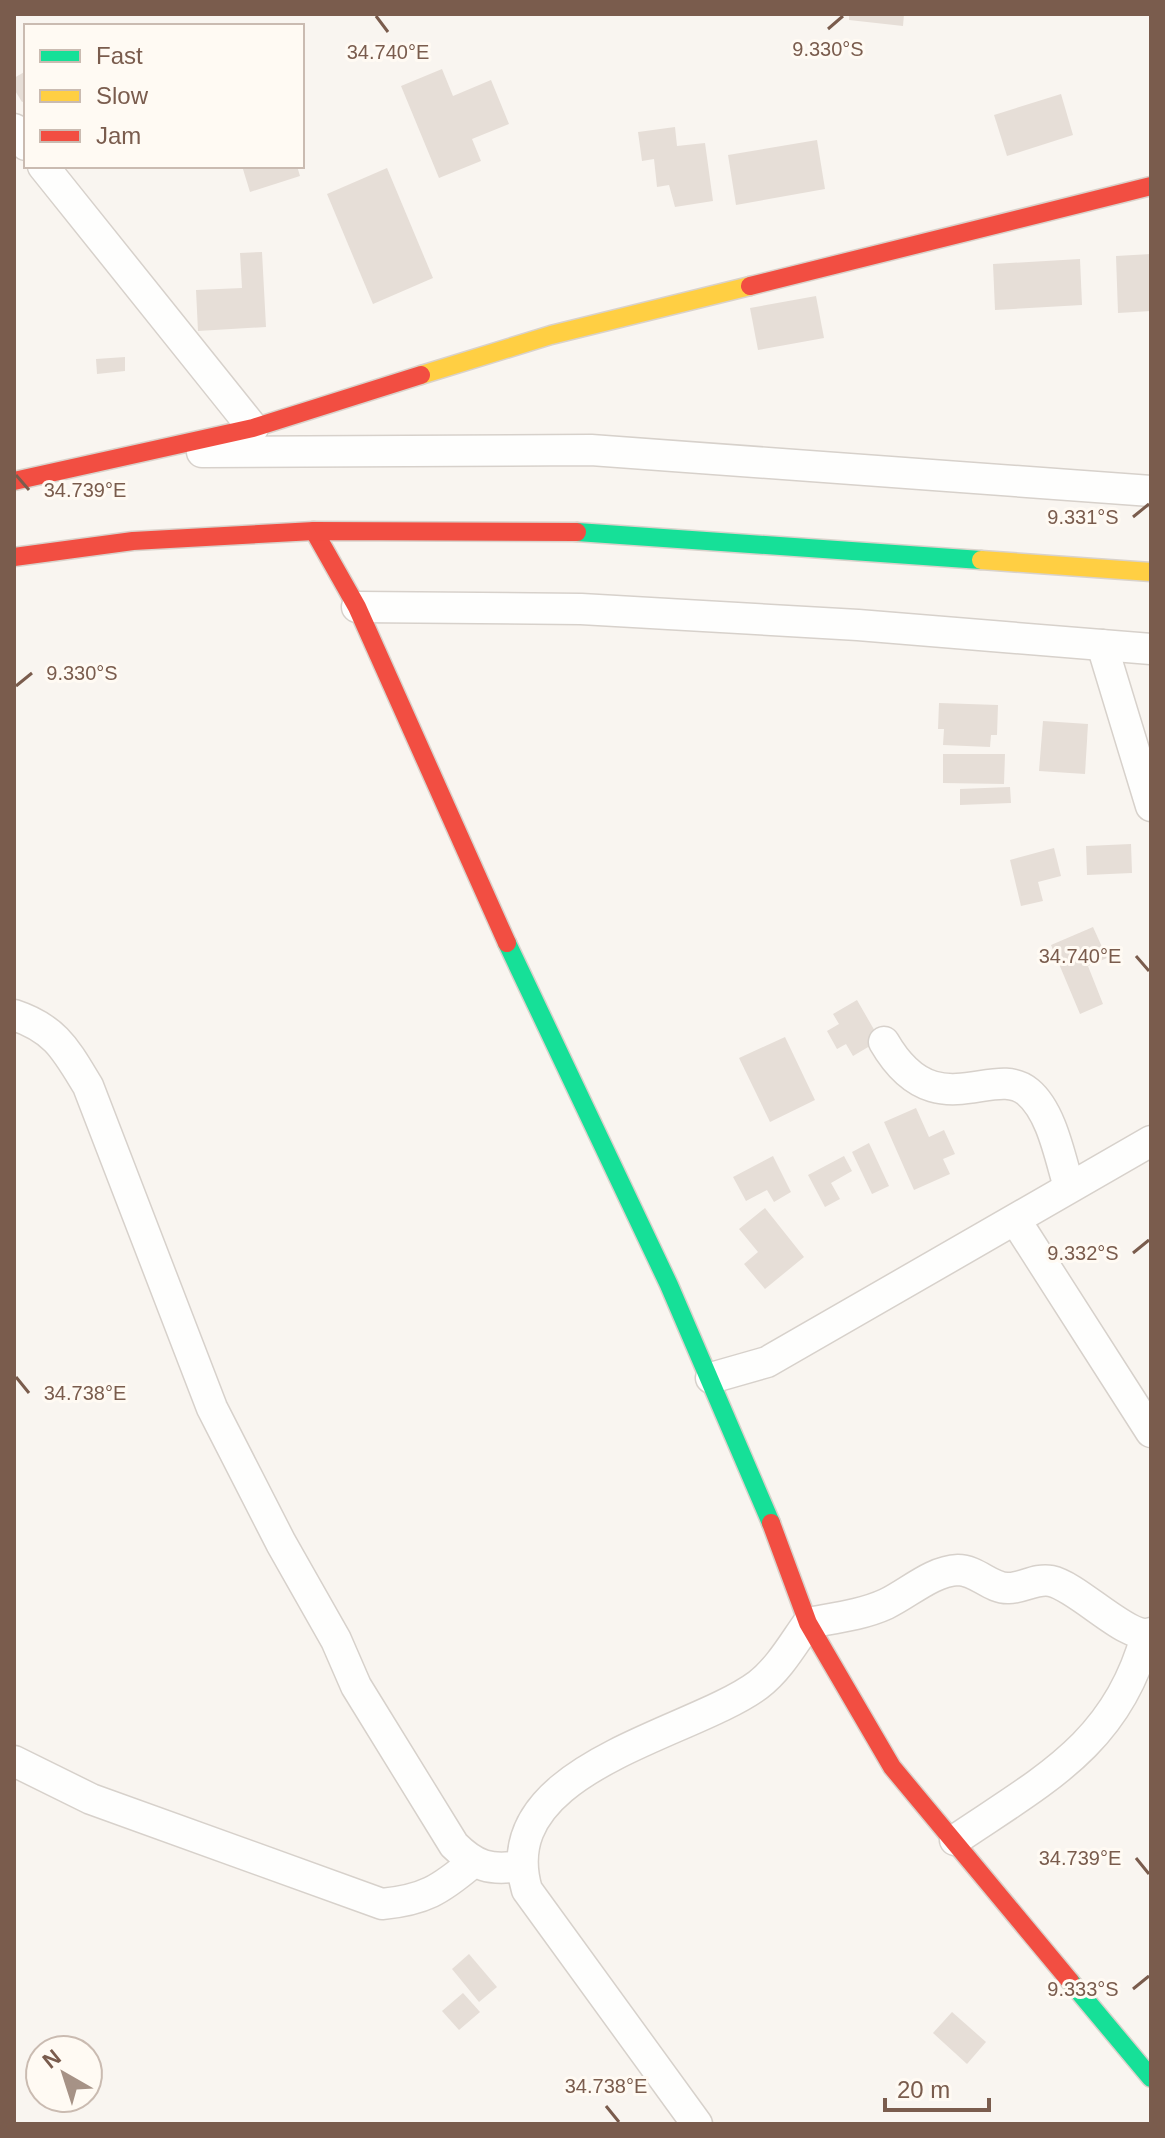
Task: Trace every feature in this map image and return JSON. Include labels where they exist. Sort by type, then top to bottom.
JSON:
[{"type":"street","points":[[45,168],[253,428]]},
{"type":"street","points":[[14,481],[253,428],[551,335],[1151,186]]},
{"type":"street","points":[[148,452],[591,450],[1151,491]]},
{"type":"street","points":[[14,557],[133,541],[314,531],[578,532],[1151,572]]},
{"type":"street","points":[[314,531],[357,607],[546,1031],[711,1378],[761,1496],[808,1623],[892,1767],[1151,2078]]},
{"type":"street","points":[[357,607],[581,609],[858,625],[1151,649]]},
{"type":"street","points":[[1102,645],[1151,806]]},
{"type":"street","points":[[14,1015],[39,1023],[65,1048],[88,1086],[212,1408],[336,1640],[356,1686],[454,1845],[472,1863],[496,1870],[520,1866]]},
{"type":"street","points":[[884,1042],[904,1069],[938,1090],[1016,1085],[1028,1092],[1052,1135],[1069,1187]]},
{"type":"street","points":[[711,1378],[767,1362],[1151,1141]]},
{"type":"street","points":[[1016,1221],[1151,1432]]},
{"type":"street","points":[[697,2124],[527,1890],[520,1866],[524,1841],[546,1806],[568,1783],[603,1758],[726,1705],[758,1686],[773,1673],[808,1623],[867,1611],[937,1574],[958,1570],[980,1575],[1002,1588],[1047,1579],[1064,1585],[1132,1632],[1149,1634],[1132,1679],[1099,1733],[1075,1757],[955,1840]]},
{"type":"street","points":[[14,1761],[91,1799],[382,1904],[418,1900],[444,1887],[472,1863]]},
{"type":"building","points":[[849,14],[904,14],[903,26],[849,20]]},
{"type":"building","points":[[442,69],[453,96],[491,80],[509,124],[472,139],[481,161],[439,178],[401,86]]},
{"type":"building","points":[[24,72],[24,102],[14,89],[14,78]]},
{"type":"building","points":[[1061,94],[1073,135],[1007,156],[994,115]]},
{"type":"building","points":[[675,127],[677,146],[705,143],[713,201],[675,207],[669,185],[657,187],[654,159],[642,161],[638,132]]},
{"type":"building","points":[[817,140],[825,189],[736,205],[728,155]]},
{"type":"building","points":[[243,168],[298,168],[300,176],[250,192]]},
{"type":"building","points":[[387,168],[433,278],[373,304],[327,194]]},
{"type":"building","points":[[262,252],[266,327],[198,331],[196,290],[242,288],[240,253]]},
{"type":"building","points":[[1151,254],[1151,311],[1118,313],[1116,256]]},
{"type":"building","points":[[1080,259],[1082,305],[995,310],[993,264]]},
{"type":"building","points":[[816,296],[824,338],[758,350],[750,308]]},
{"type":"building","points":[[125,357],[125,371],[97,374],[96,359]]},
{"type":"building","points":[[939,703],[998,705],[997,735],[991,735],[990,747],[943,745],[944,729],[938,729]]},
{"type":"building","points":[[1043,721],[1088,724],[1085,774],[1039,771]]},
{"type":"building","points":[[943,754],[1005,754],[1004,784],[943,783]]},
{"type":"building","points":[[1010,787],[1011,803],[960,805],[960,789]]},
{"type":"building","points":[[1131,844],[1132,873],[1087,875],[1086,846]]},
{"type":"building","points":[[1054,848],[1061,876],[1038,882],[1043,901],[1021,906],[1010,860]]},
{"type":"building","points":[[1093,927],[1107,958],[1088,966],[1103,1004],[1080,1014],[1051,945]]},
{"type":"building","points":[[857,1000],[880,1040],[853,1056],[846,1044],[837,1049],[827,1031],[839,1024],[833,1014]]},
{"type":"building","points":[[785,1037],[815,1100],[770,1122],[739,1058]]},
{"type":"building","points":[[916,1108],[929,1137],[944,1130],[955,1154],[943,1159],[950,1174],[914,1190],[884,1122]]},
{"type":"building","points":[[869,1143],[889,1186],[872,1194],[852,1152]]},
{"type":"building","points":[[773,1156],[791,1192],[774,1202],[767,1190],[746,1201],[733,1177]]},
{"type":"building","points":[[844,1156],[852,1171],[831,1183],[840,1199],[825,1207],[808,1175]]},
{"type":"building","points":[[765,1208],[804,1257],[765,1289],[744,1264],[758,1252],[739,1229]]},
{"type":"building","points":[[469,1954],[497,1987],[479,2002],[452,1969]]},
{"type":"building","points":[[463,1993],[480,2012],[459,2030],[442,2011]]},
{"type":"building","points":[[952,2012],[986,2042],[967,2064],[933,2033]]},
{"type":"traffic: fast","points":[[577,532],[981,560]]},
{"type":"traffic: fast","points":[[507,943],[669,1285],[771,1523]]},
{"type":"traffic: fast","points":[[1070,1981],[1151,2078]]},
{"type":"traffic: slow","points":[[421,375],[551,335],[750,286]]},
{"type":"traffic: slow","points":[[981,560],[1151,572]]},
{"type":"traffic: jam","points":[[750,286],[1151,186]]},
{"type":"traffic: jam","points":[[14,481],[253,428],[421,375]]},
{"type":"traffic: jam","points":[[314,531],[357,607],[507,943]]},
{"type":"traffic: jam","points":[[14,557],[133,541],[314,531],[577,532]]},
{"type":"traffic: jam","points":[[771,1523],[808,1623],[892,1767],[1070,1981]]}]
